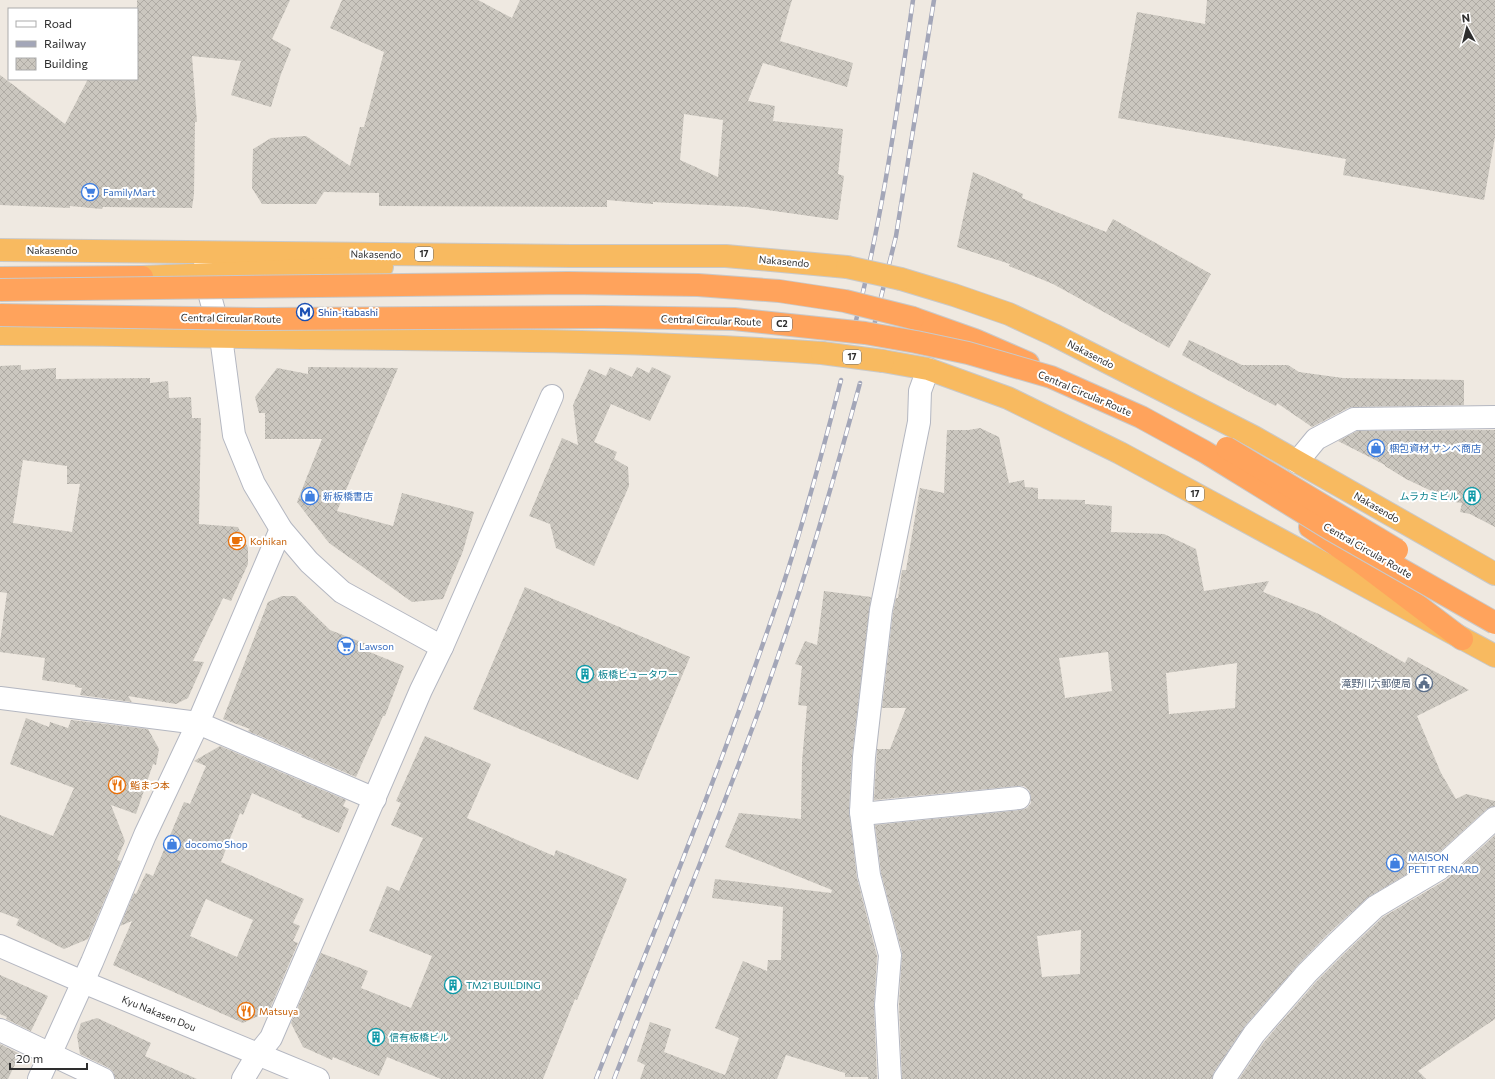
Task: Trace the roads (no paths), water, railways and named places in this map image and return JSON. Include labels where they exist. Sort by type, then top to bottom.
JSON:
[{"type":"highway","name":"Nakasendo","points":[[0,250],[571,256],[726,256],[847,267],[901,279],[954,295],[1009,314],[1054,335],[1254,437],[1495,574]]},
{"type":"highway","points":[[0,278],[205,275],[452,264],[571,256]]},
{"type":"highway","points":[[0,290],[568,283],[698,285],[779,291],[846,301],[913,318],[975,340],[1040,368],[1265,497],[1359,561],[1462,639]]},
{"type":"highway","name":"Central Circular Route","points":[[0,310],[273,315],[738,313],[845,322],[918,332],[970,343],[1058,369],[1146,406],[1216,441],[1495,610]]},
{"type":"highway","name":"Central Circular Route","points":[[0,315],[262,319],[603,317],[734,319],[865,333],[916,342],[976,355],[1051,377],[1140,417],[1205,452],[1330,529],[1495,623]]},
{"type":"highway","name":"17","points":[[0,334],[109,334],[221,337],[426,339],[735,347],[822,353],[883,361],[928,370],[1008,398],[1120,453],[1495,656]]},
{"type":"street","points":[[199,252],[221,337],[234,435],[254,484],[281,528],[309,562],[342,592],[442,647]]},
{"type":"street","points":[[890,1079],[886,1005],[890,955],[869,875],[860,812],[864,757],[881,610],[919,422],[920,391],[928,370]]},
{"type":"street","points":[[243,1079],[258,1054],[271,1038],[375,800],[421,690],[442,647],[552,396]]},
{"type":"street","points":[[1297,462],[1316,439],[1354,419],[1495,417]]},
{"type":"street","points":[[39,1079],[145,834],[198,723],[281,528]]},
{"type":"street","points":[[0,698],[198,723],[375,800]]},
{"type":"street","points":[[860,812],[872,813],[1019,798]]},
{"type":"street","points":[[1224,1079],[1254,1034],[1307,973],[1336,944],[1375,907],[1439,869],[1495,818]]},
{"type":"street","name":"Kyu Nakasen Dou","points":[[0,946],[82,982],[318,1079]]},
{"type":"street","points":[[0,1030],[103,1079]]},
{"type":"railway","points":[[853,332],[881,208],[895,125],[913,0]]},
{"type":"railway","points":[[872,334],[896,236],[934,0]]},
{"type":"railway","points":[[596,1079],[716,773],[761,650],[798,536],[841,380]]},
{"type":"railway","points":[[614,1079],[708,844],[762,702],[814,544],[860,383]]},
{"type":"place","name":"FamilyMart","points":[[90,192]]},
{"type":"place","name":"Shin-itabashi","points":[[305,312]]},
{"type":"place","name":"梱包資材 サンベ商店","points":[[1376,448]]},
{"type":"place","name":"新板橋書店","points":[[310,496]]},
{"type":"place","name":"ムラカミビル","points":[[1472,496]]},
{"type":"place","name":"Kohikan","points":[[237,541]]},
{"type":"place","name":"Lawson","points":[[346,646]]},
{"type":"place","name":"板橋ビュータワー","points":[[585,674]]},
{"type":"place","name":"滝野川六郵便局","points":[[1424,683]]},
{"type":"place","name":"鮨まつ本","points":[[117,785]]},
{"type":"place","name":"docomo Shop","points":[[172,844]]},
{"type":"place","name":"MAISON PETIT RENARD","points":[[1395,863]]},
{"type":"place","name":"TM21 BUILDING","points":[[453,985]]},
{"type":"place","name":"Matsuya","points":[[246,1011]]},
{"type":"place","name":"信有板橋ビル","points":[[376,1037]]}]
